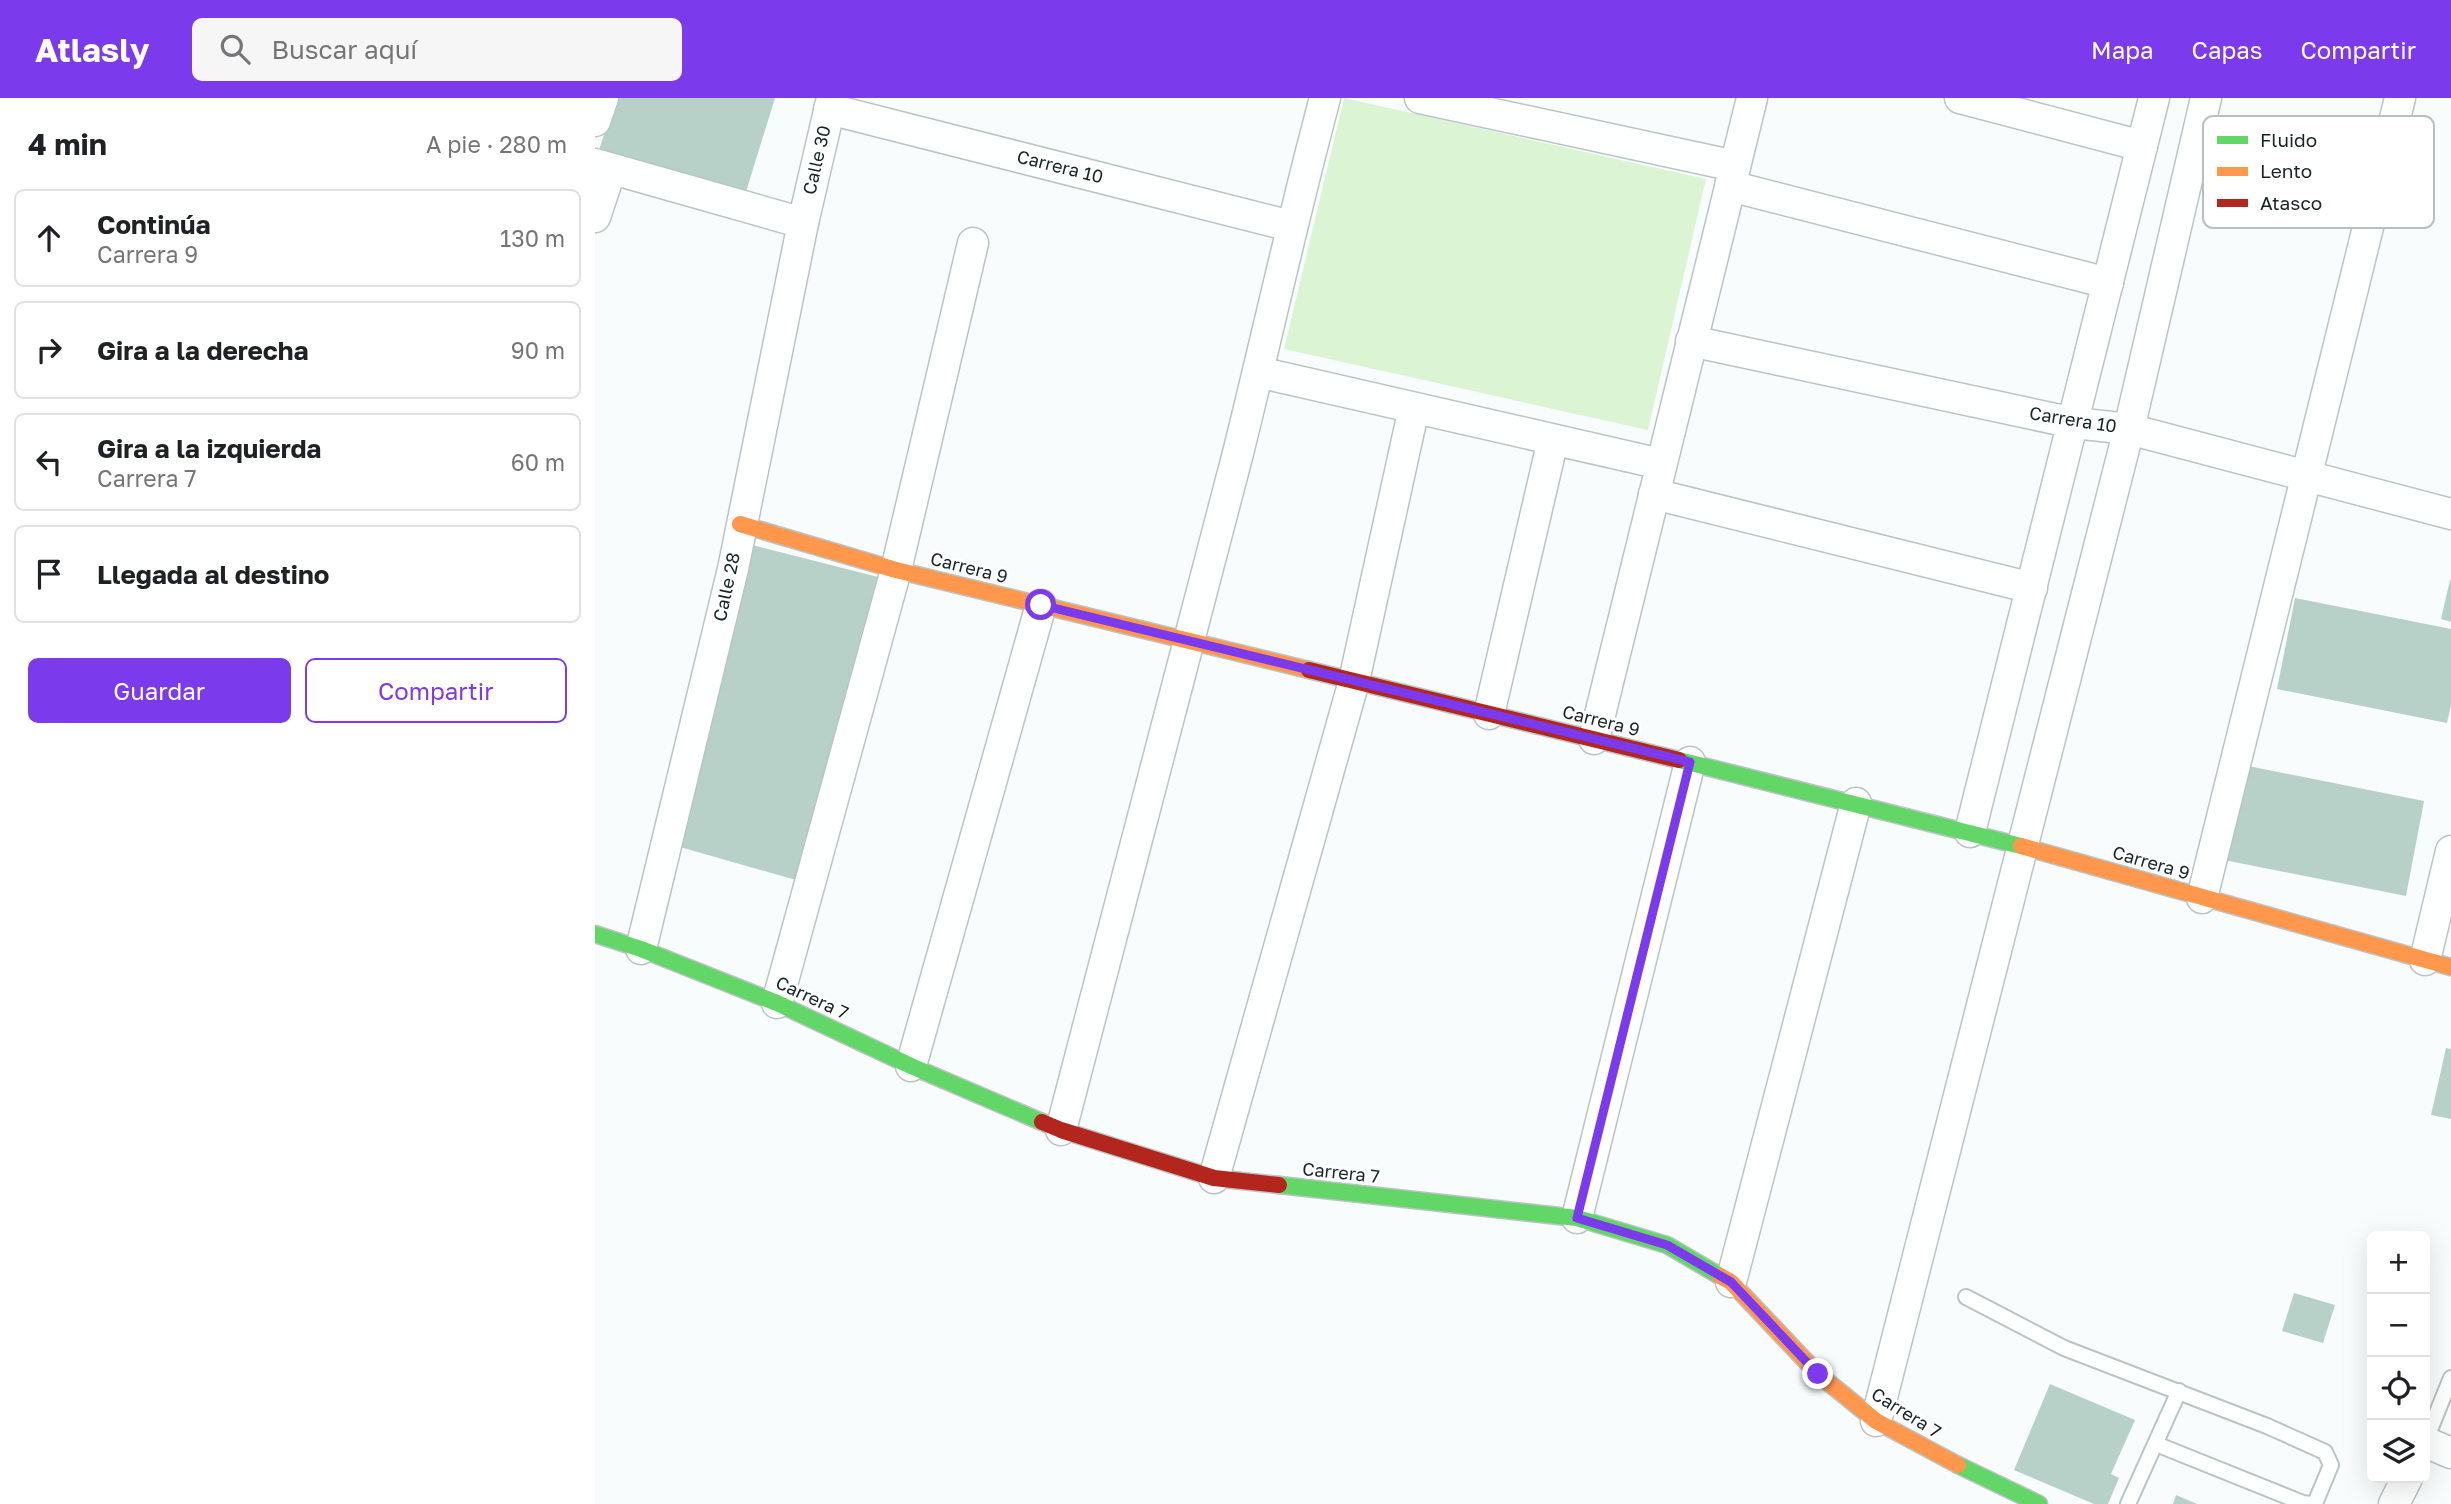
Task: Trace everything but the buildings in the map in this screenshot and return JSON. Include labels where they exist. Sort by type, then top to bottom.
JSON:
[{"type":"street","points":[[595,121],[603,98]]},
{"type":"street","points":[[1061,1130],[1191,641],[1258,372],[1291,226],[1325,98]]},
{"type":"street","points":[[1420,98],[1732,176],[2108,284]]},
{"type":"street","points":[[1594,739],[1752,98]]},
{"type":"street","points":[[1960,98],[2142,146]]},
{"type":"street","points":[[1971,832],[2154,98]]},
{"type":"street","points":[[1876,1421],[2129,429],[2206,98]]},
{"type":"street","points":[[2396,116],[2400,98]]},
{"type":"street","name":"Carrera 10","points":[[830,104],[1291,226]]},
{"type":"street","name":"Calle 30","points":[[803,223],[830,104]]},
{"type":"street","points":[[595,217],[603,167],[803,223]]},
{"type":"street","name":"Calle 28","points":[[641,949],[733,569],[803,223]]},
{"type":"street","points":[[2202,898],[2368,228]]},
{"type":"street","points":[[778,1003],[896,570],[973,243]]},
{"type":"street","name":"Carrera 10","points":[[1691,341],[2074,423],[2129,429],[2451,514]]},
{"type":"street","points":[[1258,372],[1661,464]]},
{"type":"street","points":[[1214,1178],[1354,681],[1414,408]]},
{"type":"street","points":[[1489,714],[1553,440]]},
{"type":"street","points":[[1654,494],[2032,588]]},
{"type":"street","name":"Carrera 9","points":[[740,524],[896,570],[1971,832],[2438,964]]},
{"type":"street","points":[[911,1066],[1041,605]]},
{"type":"street","points":[[1577,1218],[1690,762]]},
{"type":"street","points":[[1731,1282],[1857,803]]},
{"type":"street","points":[[2438,964],[2451,851]]},
{"type":"street","name":"Carrera 7","points":[[595,934],[641,949],[778,1003],[911,1066],[1061,1130],[1214,1178],[1577,1218],[1667,1245],[1731,1282],[1818,1374],[1876,1421],[1939,1456],[2039,1504]]},
{"type":"street","points":[[2430,1444],[2451,1453]]},
{"type":"street","points":[[2394,1504],[2404,1483]]},
{"type":"lane","points":[[1966,1297],[2064,1348],[2179,1391],[2325,1452],[2331,1465],[2316,1501],[2311,1504],[2156,1444]]},
{"type":"lane","points":[[2430,1430],[2451,1378]]},
{"type":"lane","points":[[2128,1504],[2179,1391]]},
{"type":"green space","points":[[1344,98],[1706,179],[1648,430],[1284,349]]},
{"type":"traffic: fast","points":[[1679,760],[2021,846]]},
{"type":"traffic: fast","points":[[595,934],[641,949],[777,1003],[911,1066],[1042,1122]]},
{"type":"traffic: fast","points":[[1279,1185],[1577,1218],[1667,1245],[1720,1276]]},
{"type":"traffic: fast","points":[[1958,1465],[2039,1504]]},
{"type":"traffic: slow","points":[[740,524],[896,570],[1309,670]]},
{"type":"traffic: slow","points":[[2021,846],[2451,967]]},
{"type":"traffic: slow","points":[[1720,1276],[1731,1282],[1818,1374],[1876,1421],[1958,1465]]},
{"type":"traffic: jam","points":[[1309,670],[1679,760]]},
{"type":"traffic: jam","points":[[1042,1122],[1214,1178],[1279,1185]]},
{"type":"route","points":[[1041,605],[1690,762],[1577,1218],[1667,1245],[1731,1282],[1818,1374]]}]
